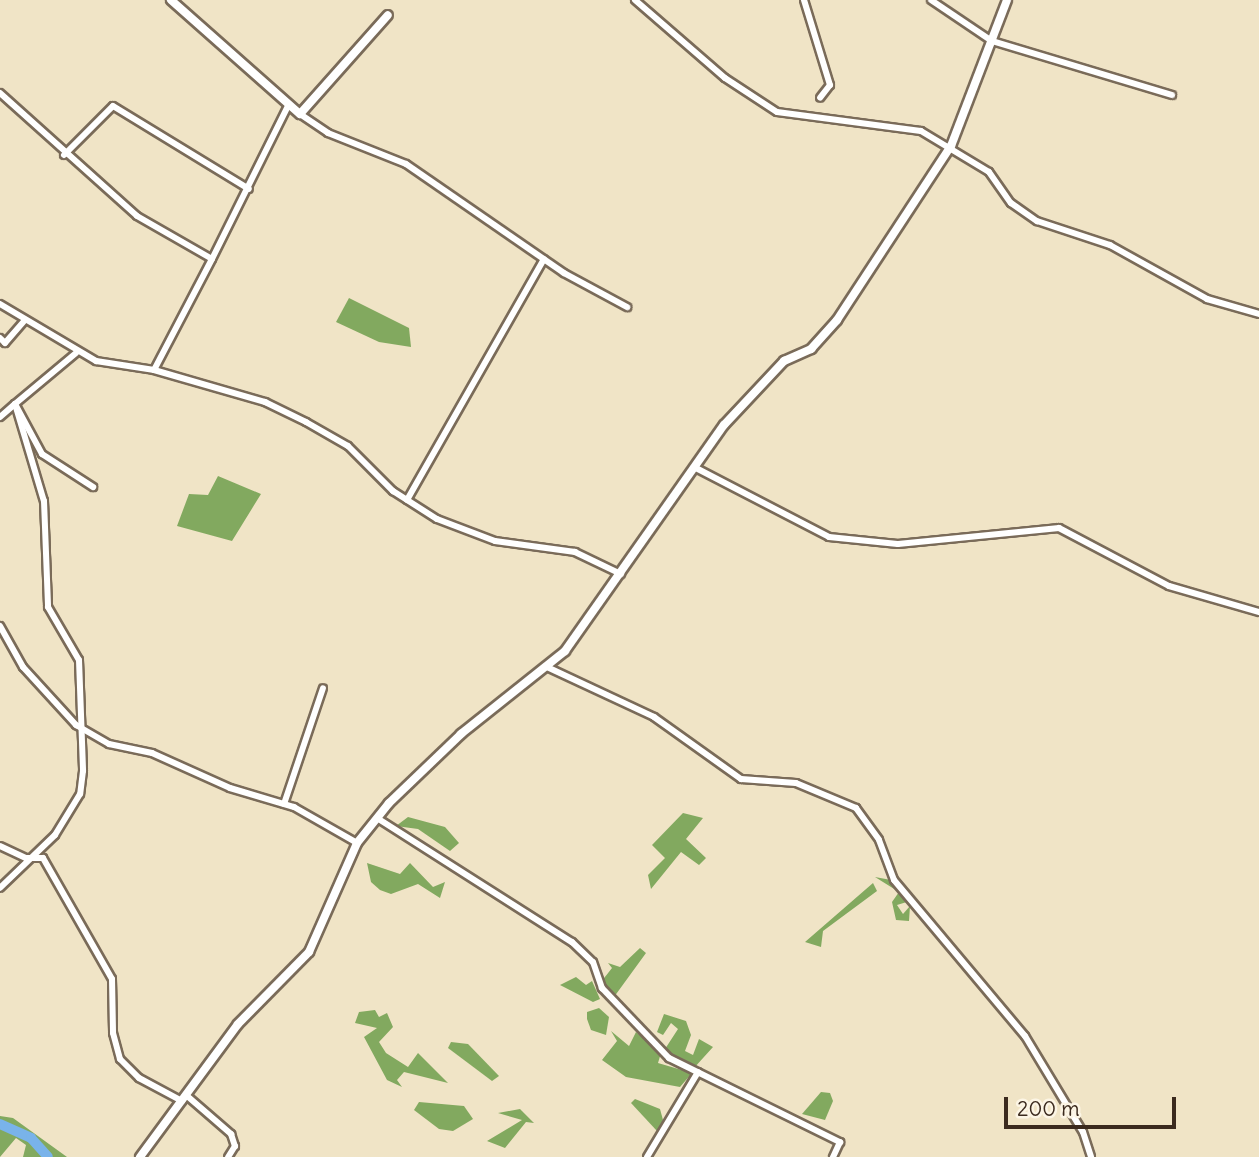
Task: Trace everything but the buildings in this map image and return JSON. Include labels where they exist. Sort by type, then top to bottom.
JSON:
[{"type":"street","points":[[171,0],[288,106],[327,133],[406,164],[544,259],[627,307]]},
{"type":"street","points":[[635,0],[725,78],[777,112],[798,119],[903,125],[951,146],[989,172],[1011,203],[1037,221],[1110,246],[1207,299],[1259,314]]},
{"type":"street","points":[[804,0],[829,75],[820,98]]},
{"type":"street","points":[[931,0],[992,41],[1172,95]]},
{"type":"street","points":[[140,1157],[238,1024],[309,952],[358,843],[377,818],[430,761],[547,667],[588,625],[694,467],[761,382],[811,349],[837,320],[951,146],[1007,0]]},
{"type":"street","points":[[300,114],[388,15]]},
{"type":"street","points":[[0,93],[64,155],[137,216],[212,259]]},
{"type":"street","points":[[64,155],[113,106],[248,189]]},
{"type":"street","points":[[154,370],[288,106]]},
{"type":"street","points":[[407,500],[544,259]]},
{"type":"street","points":[[0,304],[76,353],[154,370],[265,402],[348,446],[407,500],[474,535],[543,542],[621,574]]},
{"type":"street","points":[[0,338],[5,343],[25,320]]},
{"type":"street","points":[[0,417],[76,353]]},
{"type":"street","points":[[15,404],[42,454],[93,487]]},
{"type":"street","points":[[0,888],[34,857],[80,794],[76,725],[79,660],[48,607],[44,501],[15,404]]},
{"type":"street","points":[[694,467],[829,537],[898,544],[1059,528],[1169,586],[1259,612]]},
{"type":"street","points":[[0,626],[23,667],[76,725],[109,744],[152,753],[284,804],[358,843]]},
{"type":"street","points":[[547,667],[654,717],[741,779],[804,785],[856,808],[879,840],[894,880],[1025,1036],[1083,1132],[1091,1157]]},
{"type":"street","points":[[284,804],[323,688]]},
{"type":"street","points":[[377,818],[572,942],[593,962],[601,988],[669,1058],[839,1142],[833,1157]]},
{"type":"street","points":[[0,846],[43,858],[74,904],[112,979],[113,1033],[120,1059],[139,1078],[184,1098],[231,1134],[235,1146],[228,1157]]},
{"type":"street","points":[[647,1157],[698,1072]]},
{"type":"green space","points":[[349,298],[409,328],[411,347],[379,342],[336,322]]},
{"type":"green space","points":[[218,476],[261,494],[232,541],[177,526],[189,494],[208,495]]},
{"type":"green space","points":[[683,813],[703,818],[686,839],[706,858],[699,865],[681,852],[651,889],[648,875],[665,858],[652,845]]},
{"type":"green space","points":[[408,817],[445,827],[459,843],[450,851],[418,829],[396,826]]},
{"type":"green space","points":[[367,863],[400,874],[410,863],[433,887],[445,882],[440,898],[418,884],[391,894],[380,890],[371,882]]},
{"type":"green space","points":[[875,877],[891,880],[910,901],[897,905],[903,914],[910,906],[909,921],[896,920],[892,902],[899,892]]},
{"type":"green space","points":[[873,883],[877,891],[823,931],[821,947],[805,942]]},
{"type":"green space","points":[[640,948],[646,953],[614,997],[601,982],[612,968],[608,963],[620,967]]},
{"type":"green space","points":[[576,977],[586,985],[592,981],[600,999],[593,1002],[560,985]]},
{"type":"green space","points":[[599,1008],[609,1017],[606,1035],[591,1030],[587,1019],[587,1012]]},
{"type":"green space","points":[[375,1010],[379,1017],[387,1013],[393,1027],[379,1042],[386,1053],[408,1067],[418,1053],[448,1083],[404,1072],[397,1080],[402,1087],[387,1080],[364,1037],[377,1028],[355,1023],[359,1012]]},
{"type":"green space","points":[[664,1014],[686,1021],[691,1035],[685,1051],[693,1055],[699,1039],[713,1047],[694,1068],[665,1049],[678,1029],[671,1023],[663,1035],[657,1032]]},
{"type":"green space","points":[[611,1031],[629,1046],[636,1032],[661,1053],[658,1063],[692,1073],[680,1087],[626,1077],[602,1060],[617,1041]]},
{"type":"green space","points":[[451,1042],[468,1044],[499,1076],[492,1081],[448,1048]]},
{"type":"green space","points":[[821,1092],[830,1093],[833,1101],[825,1120],[802,1114]]},
{"type":"green space","points":[[635,1099],[660,1109],[663,1120],[657,1131],[631,1103]]},
{"type":"green space","points":[[419,1102],[464,1106],[473,1119],[453,1131],[439,1129],[414,1110]]},
{"type":"green space","points":[[520,1109],[534,1123],[526,1122],[505,1148],[487,1141],[522,1120],[498,1113]]},
{"type":"green space","points":[[0,1116],[13,1118],[67,1157],[23,1157],[26,1145],[16,1138],[0,1157]]},
{"type":"waterway","points":[[0,1124],[31,1138],[48,1157]]}]
